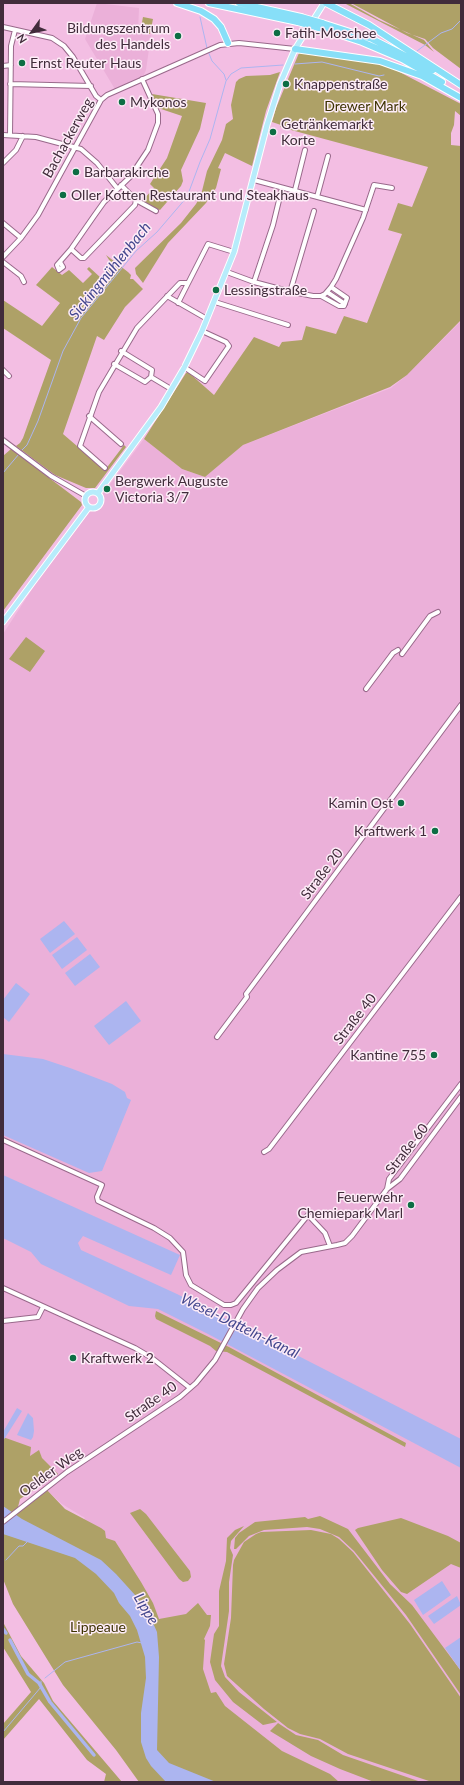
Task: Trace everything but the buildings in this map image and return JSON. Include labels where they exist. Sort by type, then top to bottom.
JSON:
[{"type":"highway","points":[[177,3],[201,11],[214,19],[221,27],[228,43]]},
{"type":"highway","points":[[209,3],[300,19]]},
{"type":"highway","points":[[238,3],[372,39],[421,63],[461,89]]},
{"type":"highway","points":[[325,3],[369,24],[461,85]]},
{"type":"highway","points":[[337,3],[344,11]]},
{"type":"highway","points":[[321,25],[402,59],[444,83],[461,97]]},
{"type":"highway","points":[[295,49],[380,61],[422,76],[461,97]]},
{"type":"main road","points":[[98,493],[138,439],[171,390],[202,331],[234,252],[273,105],[295,49],[325,3]]},
{"type":"main road","points":[[91,492],[98,493],[101,499],[100,505],[95,508],[89,507],[86,503],[86,496],[91,492]]},
{"type":"main road","points":[[3,622],[89,507]]},
{"type":"street","points":[[3,27],[52,38],[64,46],[73,57],[101,100]]},
{"type":"street","points":[[10,135],[11,46],[15,30]]},
{"type":"street","name":"Bachackerweg","points":[[3,257],[21,238],[38,215],[101,100],[107,95],[213,48],[228,43],[295,49]]},
{"type":"street","points":[[3,66],[11,65]]},
{"type":"street","points":[[60,262],[94,216],[136,169],[148,150],[158,123],[156,107],[142,79]]},
{"type":"street","points":[[10,84],[91,86]]},
{"type":"street","points":[[3,135],[23,136],[81,149],[97,163],[119,187],[136,200],[156,211]]},
{"type":"street","points":[[3,163],[16,150],[23,136]]},
{"type":"street","points":[[295,190],[305,150]]},
{"type":"street","points":[[317,197],[328,156]]},
{"type":"street","points":[[254,180],[366,210]]},
{"type":"street","points":[[321,296],[332,287],[366,210],[374,185],[392,188]]},
{"type":"street","points":[[254,282],[275,217],[282,188]]},
{"type":"street","points":[[71,249],[81,258],[84,258],[134,205],[136,200]]},
{"type":"street","points":[[290,292],[314,211]]},
{"type":"street","points":[[3,223],[21,238]]},
{"type":"street","points":[[178,303],[208,244],[234,252]]},
{"type":"street","points":[[3,262],[21,276],[24,282]]},
{"type":"street","points":[[227,272],[254,282],[290,292],[321,296],[339,306],[345,304]]},
{"type":"street","points":[[105,468],[80,446],[98,392],[136,328],[180,283],[187,283]]},
{"type":"street","points":[[332,287],[345,296],[347,300],[345,304]]},
{"type":"street","points":[[327,292],[345,304]]},
{"type":"street","points":[[167,296],[207,319]]},
{"type":"street","points":[[215,302],[288,325]]},
{"type":"street","points":[[184,367],[206,381],[228,346],[226,342],[202,331]]},
{"type":"street","points":[[114,364],[145,382],[151,377],[152,370],[122,351]]},
{"type":"street","points":[[3,370],[9,376]]},
{"type":"street","points":[[151,377],[171,390]]},
{"type":"street","points":[[89,416],[122,444]]},
{"type":"street","points":[[3,440],[51,476],[86,496]]},
{"type":"street","points":[[402,654],[430,616],[438,612]]},
{"type":"street","points":[[366,689],[393,654],[398,650]]},
{"type":"street","name":"Straße 20","points":[[217,1037],[246,997],[246,994],[461,705]]},
{"type":"street","name":"Straße 40","points":[[264,1152],[269,1149],[461,897]]},
{"type":"street","points":[[387,1189],[392,1176],[461,1084]]},
{"type":"street","name":"Straße 60","points":[[330,1246],[345,1243],[355,1233],[387,1189],[399,1181],[461,1098]]},
{"type":"street","points":[[3,1140],[102,1185],[97,1197],[98,1201],[154,1228],[170,1238],[183,1252],[186,1275],[191,1285],[224,1305],[232,1305],[236,1302],[308,1214],[325,1233],[330,1246]]},
{"type":"street","name":"Straße 40","points":[[93,1455],[190,1388],[215,1360],[243,1309],[266,1280],[294,1257],[307,1250],[330,1246]]},
{"type":"street","points":[[3,1288],[140,1351],[152,1358],[190,1388]]},
{"type":"street","points":[[3,1321],[38,1317],[43,1307]]},
{"type":"street","name":"Oelder Weg","points":[[3,1522],[93,1455]]},
{"type":"shaded area","points":[[97,3],[139,8],[138,33],[151,35],[146,70],[142,79],[116,91],[85,39]]},
{"type":"shaded area","points":[[461,321],[461,1782],[216,1782],[66,1541],[85,1518],[62,1504],[3,1450],[3,634],[38,580],[144,439],[182,469],[205,477],[243,445],[391,388],[407,375]]},
{"type":"green space","points":[[344,3],[349,3],[379,20],[424,40],[434,52],[425,45]]},
{"type":"green space","points":[[351,3],[461,3],[461,69],[433,48],[425,39],[407,33]]},
{"type":"green space","points":[[143,17],[153,19],[150,34],[140,33]]},
{"type":"green space","name":"Drewer Mark","points":[[299,53],[386,65],[461,104],[461,116],[455,111],[454,125],[451,133],[451,145],[461,146],[461,320],[407,375],[390,387],[243,445],[205,477],[182,469],[144,439],[186,373],[188,372],[214,395],[254,337],[279,347],[282,342],[302,340],[306,326],[336,334],[344,316],[367,323],[402,234],[388,230],[398,203],[412,207],[428,167],[280,127],[281,125],[272,122],[276,108]]},
{"type":"green space","points":[[280,72],[266,111],[252,166],[225,153],[218,168],[221,169],[216,188],[206,203],[168,243],[143,283],[136,274],[135,268],[181,223],[201,195],[207,171],[222,140],[226,124],[233,119],[231,105],[236,82],[246,76],[270,75]]},
{"type":"green space","points":[[152,94],[206,103],[200,129],[181,170],[183,181],[181,186],[160,210],[141,202],[154,188],[150,184],[167,158],[182,116],[158,108]]},
{"type":"green space","points":[[106,255],[128,272],[131,275],[130,279],[133,279],[143,289],[125,307],[104,340],[97,336],[63,434],[105,470],[124,445],[126,447],[95,488],[86,488],[55,475],[16,446],[23,438],[51,360],[3,328],[3,300],[42,326],[60,303],[36,285],[52,267],[62,275],[69,270],[83,283],[92,274],[87,269],[89,267],[101,278],[111,263]]},
{"type":"green space","points":[[11,449],[81,502],[82,505],[3,611],[3,456]]},
{"type":"green space","points":[[26,637],[45,651],[30,672],[9,659]]},
{"type":"green space","points":[[156,1311],[229,1347],[406,1443],[405,1447],[227,1352],[216,1351],[210,1346],[156,1319]]},
{"type":"green space","points":[[3,1437],[31,1447],[30,1456],[39,1450],[42,1458],[58,1474],[20,1499],[18,1507],[3,1520]]},
{"type":"green space","name":"Lippeaue","points":[[47,1490],[65,1509],[101,1528],[105,1531],[106,1538],[115,1541],[153,1603],[159,1619],[186,1614],[198,1603],[207,1615],[211,1615],[210,1626],[204,1639],[203,1669],[211,1693],[216,1692],[225,1706],[282,1751],[330,1774],[339,1782],[139,1782],[116,1750],[63,1685],[13,1604],[3,1579],[3,1523]]},
{"type":"green space","points":[[140,1509],[146,1514],[190,1571],[191,1577],[188,1581],[183,1582],[179,1579],[130,1513]]},
{"type":"green space","points":[[320,1516],[348,1529],[390,1584],[412,1605],[461,1671],[461,1695],[406,1615],[354,1551],[339,1537],[320,1529],[307,1527],[264,1530],[249,1536],[236,1549],[234,1549],[235,1538],[239,1533],[255,1522],[305,1517],[308,1519]]},
{"type":"green space","points":[[401,1518],[448,1536],[461,1543],[461,1568],[451,1564],[407,1594],[401,1592],[382,1570],[355,1530]]},
{"type":"green space","points":[[244,1526],[231,1541],[230,1548],[233,1555],[229,1582],[229,1611],[221,1666],[225,1677],[239,1692],[277,1722],[263,1725],[233,1702],[215,1680],[210,1662],[214,1634],[219,1626],[219,1591],[226,1561],[227,1538],[235,1530]]},
{"type":"green space","points":[[311,1530],[331,1534],[353,1552],[410,1624],[461,1698],[461,1782],[432,1782],[348,1754],[320,1739],[300,1734],[288,1728],[264,1709],[227,1676],[224,1664],[231,1618],[233,1565],[234,1560],[244,1542],[261,1532]]},
{"type":"green space","points":[[3,1622],[21,1656],[44,1683],[53,1701],[122,1782],[104,1782],[106,1774],[87,1760],[39,1699],[3,1740],[3,1724],[31,1692],[3,1647]]},
{"type":"green space","points":[[278,1723],[296,1735],[318,1740],[343,1755],[421,1782],[374,1782],[340,1769],[311,1756],[270,1731]]},
{"type":"water","points":[[64,921],[75,934],[50,953],[40,939]]},
{"type":"water","points":[[77,937],[87,950],[62,969],[52,955]]},
{"type":"water","points":[[90,954],[100,967],[75,986],[65,973]]},
{"type":"water","points":[[16,983],[30,994],[9,1022],[3,1017],[3,1000]]},
{"type":"water","points":[[126,1001],[141,1021],[109,1045],[94,1026]]},
{"type":"water","points":[[3,1054],[43,1059],[112,1084],[125,1092],[127,1098],[131,1100],[102,1171],[89,1173],[3,1135]]},
{"type":"water","points":[[3,1175],[180,1255],[171,1275],[83,1236],[78,1243],[81,1250],[177,1294],[461,1439],[461,1468],[158,1309],[129,1306],[41,1264],[31,1252],[3,1238]]},
{"type":"water","points":[[17,1408],[22,1411],[3,1441],[3,1432]]},
{"type":"water","points":[[28,1413],[33,1418],[34,1431],[31,1440],[17,1435]]},
{"type":"water","points":[[3,1506],[22,1519],[101,1560],[135,1595],[149,1614],[157,1632],[159,1657],[157,1750],[169,1763],[216,1782],[166,1782],[151,1766],[146,1758],[141,1742],[141,1713],[146,1678],[145,1657],[137,1630],[130,1616],[119,1603],[114,1593],[96,1574],[75,1558],[3,1534]]},
{"type":"water","points":[[442,1581],[451,1595],[423,1615],[414,1600]]},
{"type":"water","points":[[457,1596],[461,1605],[434,1624],[428,1616]]},
{"type":"water","points":[[461,1637],[461,1671],[445,1648]]},
{"type":"waterway","points":[[200,17],[207,48]]},
{"type":"waterway","points":[[417,51],[441,33],[452,29],[461,20]]},
{"type":"waterway","points":[[208,51],[212,61],[224,74],[226,80]]},
{"type":"waterway","points":[[295,64],[322,62],[379,76],[384,75]]},
{"type":"waterway","name":"Sickingmühlenbach","points":[[21,451],[27,445],[38,421],[63,351],[81,318],[136,251],[157,232],[187,197],[210,139],[226,81],[231,74],[241,68],[283,65]]},
{"type":"waterway","name":"Sickingmühlenbach","points":[[3,473],[19,454]]},
{"type":"waterway","points":[[6,1560],[19,1546],[23,1546],[27,1542]]},
{"type":"waterway","points":[[3,1629],[6,1633]]},
{"type":"waterway","points":[[10,1640],[28,1674],[39,1683],[50,1702],[94,1755]]},
{"type":"waterway","points":[[45,1678],[65,1662],[137,1642],[142,1643]]},
{"type":"waterway","points":[[3,1732],[41,1687],[41,1681]]},
{"type":"place","name":"Fatih-Moschee","points":[[277,33]]},
{"type":"place","name":"Bildungszentrum des Handels","points":[[178,36]]},
{"type":"place","name":"Ernst Reuter Haus","points":[[22,63]]},
{"type":"place","name":"Knappenstraße","points":[[286,84]]},
{"type":"place","name":"Mykonos","points":[[122,102]]},
{"type":"place","name":"Getränkemarkt Korte","points":[[273,132]]},
{"type":"place","name":"Barbarakirche","points":[[76,172]]},
{"type":"place","name":"Oller Kotten Restaurant und Steakhaus","points":[[63,195]]},
{"type":"place","name":"Lessingstraße","points":[[216,290]]},
{"type":"place","name":"Bergwerk Auguste Victoria 3/7","points":[[107,489]]},
{"type":"place","name":"Kamin Ost","points":[[401,803]]},
{"type":"place","name":"Kraftwerk 1","points":[[435,831]]},
{"type":"place","name":"Kantine 755","points":[[434,1055]]},
{"type":"place","name":"Feuerwehr Chemiepark Marl","points":[[411,1205]]},
{"type":"place","name":"Kraftwerk 2","points":[[73,1358]]},
{"type":"water label","name":"Wesel-Datteln-Kanal","points":[[240,1326]]},
{"type":"water label","name":"Lippe","points":[[146,1609]]}]
